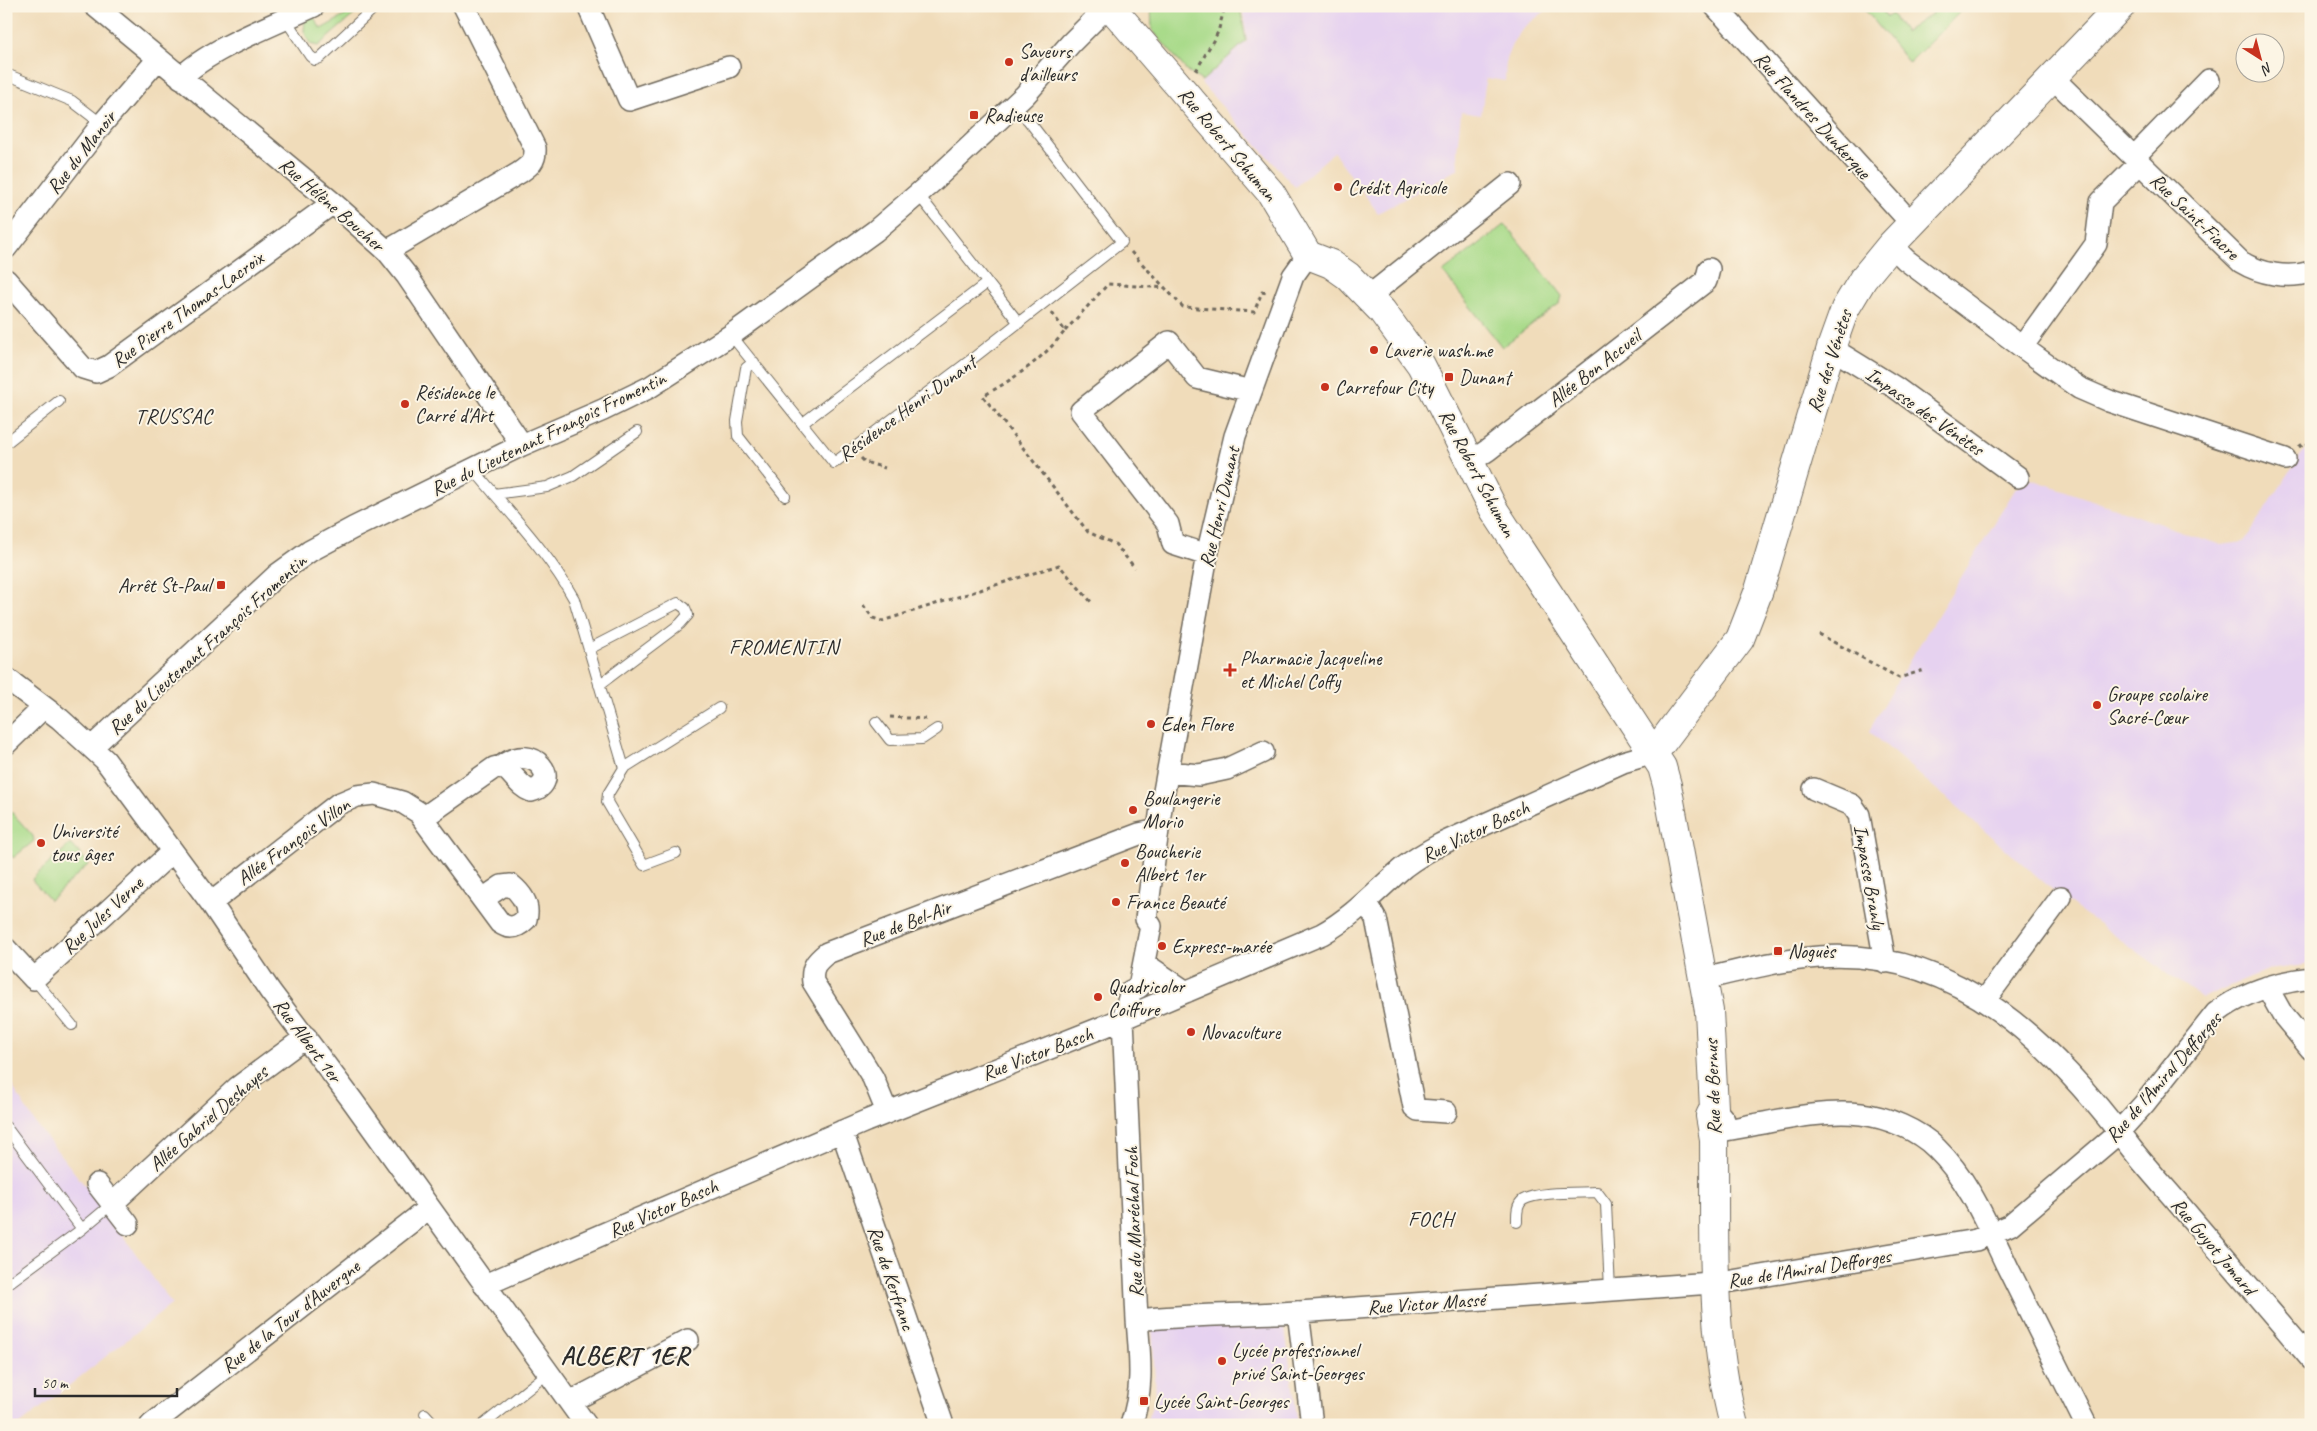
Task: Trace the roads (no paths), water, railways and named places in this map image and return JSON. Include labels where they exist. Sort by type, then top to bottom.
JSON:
[{"type":"street","name":"Rue Hélène Boucher","points":[[95,6],[333,202],[387,251],[407,276],[522,445]]},
{"type":"street","points":[[181,78],[210,56],[314,6]]},
{"type":"street","points":[[387,251],[518,173],[532,164],[536,156],[535,148],[464,6]]},
{"type":"street","points":[[588,6],[629,100],[729,67]]},
{"type":"street","name":"Rue Robert Schuman","points":[[1109,6],[1270,193],[1308,255],[1331,264],[1348,276],[1404,339],[1421,365],[1494,510],[1654,753]]},
{"type":"street","name":"Rue du Lieutenant François Fromentin","points":[[92,747],[287,566],[310,551],[353,528],[522,445],[604,410],[650,387],[731,335],[876,231],[1013,106],[1109,6]]},
{"type":"street","name":"Rue Flandres Dunkerque","points":[[1715,6],[1911,223]]},
{"type":"street","name":"Rue des Vénètes","points":[[1654,753],[1740,639],[1759,590],[1844,309],[1863,279],[1890,245],[2121,6]]},
{"type":"street","name":"Rue du Manoir","points":[[6,248],[102,124],[158,58]]},
{"type":"street","name":"Rue Saint-Fiacre","points":[[2052,77],[2241,262],[2264,272],[2282,275],[2297,275],[2311,272]]},
{"type":"street","name":"Rue Saint-Fiacre","points":[[2022,347],[2098,240],[2101,202],[2209,80]]},
{"type":"street","points":[[1368,297],[1510,184]]},
{"type":"street","name":"Rue Pierre Thomas-Lacroix","points":[[6,280],[84,368],[96,372],[109,366],[333,202]]},
{"type":"street","points":[[1890,245],[1906,260],[2079,388],[2109,401],[2285,459]]},
{"type":"street","name":"Rue Henri Dunant","points":[[1131,991],[1126,986],[1140,924],[1146,919],[1158,830],[1207,555],[1235,436],[1293,276],[1308,255]]},
{"type":"street","name":"Allée Bon Accueil","points":[[1470,462],[1706,281],[1709,268]]},
{"type":"street","points":[[1207,555],[1174,544],[1168,524],[1081,411],[1169,342],[1197,378],[1251,391]]},
{"type":"street","name":"Impasse des Vénètes","points":[[1831,348],[1896,388],[2018,477]]},
{"type":"street","name":"Rue Albert 1er","points":[[6,678],[44,707],[105,760],[211,902],[270,990],[306,1037],[586,1425]]},
{"type":"street","points":[[6,744],[44,707]]},
{"type":"street","points":[[1168,772],[1199,776],[1227,770],[1263,752]]},
{"type":"street","name":"Rue Victor Basch","points":[[485,1286],[887,1112],[1124,1019],[1322,934],[1367,903],[1404,868],[1441,844],[1624,762],[1654,753]]},
{"type":"street","name":"Rue de Bernus","points":[[1654,753],[1662,767],[1667,785],[1709,1011],[1718,1126],[1715,1283],[1720,1358],[1734,1425]]},
{"type":"street","points":[[423,818],[485,772],[502,766]]},
{"type":"street","name":"Impasse Branly","points":[[1814,789],[1852,805],[1859,815],[1884,962]]},
{"type":"street","name":"Allée François Villon","points":[[211,902],[314,822],[348,799],[366,793],[381,795],[402,802],[423,818],[483,899]]},
{"type":"street","name":"Rue de Bel-Air","points":[[887,1112],[873,1078],[812,982],[812,971],[815,962],[827,953],[1139,834],[1158,830]]},
{"type":"street","name":"Rue Jules Verne","points":[[34,979],[172,852]]},
{"type":"street","points":[[1985,1000],[2061,897]]},
{"type":"street","points":[[1367,903],[1376,919],[1414,1107],[1418,1110],[1446,1112]]},
{"type":"street","name":"Rue Henri Dunant","points":[[1124,1019],[1131,991],[1139,987],[1145,964],[1151,926],[1146,919]]},
{"type":"street","points":[[6,949],[34,979]]},
{"type":"street","name":"Rue Guyot Jomard","points":[[1704,979],[1764,966],[1820,957],[1862,958],[1933,974],[1960,985],[1985,1000],[2019,1024],[2041,1045],[2120,1131],[2131,1148],[2311,1359]]},
{"type":"street","points":[[1145,964],[1186,992]]},
{"type":"street","name":"Rue de l'Amiral Defforges","points":[[1715,1283],[1966,1242],[1992,1234],[2010,1225],[2120,1131],[2144,1104],[2208,1021],[2224,1007],[2267,987],[2311,978]]},
{"type":"street","points":[[2267,987],[2282,1014],[2311,1049]]},
{"type":"street","name":"Rue du Maréchal Foch","points":[[1124,1019],[1137,1320],[1141,1370],[1140,1392],[1131,1425]]},
{"type":"street","name":"Allée Gabriel Deshayes","points":[[113,1203],[237,1088],[306,1037]]},
{"type":"street","points":[[1718,1126],[1846,1113],[1875,1116],[1898,1125],[1935,1147],[1952,1166],[1992,1234],[2086,1425]]},
{"type":"street","name":"Rue de Kerfranc","points":[[842,1131],[943,1425]]},
{"type":"street","points":[[97,1184],[128,1224]]},
{"type":"street","name":"Rue de la Tour d'Auvergne","points":[[154,1424],[274,1327],[429,1208]]},
{"type":"street","name":"Rue Victor Massé","points":[[1137,1320],[1298,1312],[1715,1283]]},
{"type":"street","points":[[1298,1312],[1312,1425]]},
{"type":"street","points":[[570,1402],[688,1340]]},
{"type":"lane","points":[[286,20],[310,56],[315,60],[320,58],[376,6]]},
{"type":"lane","points":[[6,74],[72,101],[102,124]]},
{"type":"lane","name":"Résidence Henri Dunant","points":[[731,335],[834,463],[1019,323],[1122,242],[1028,120],[1013,106]]},
{"type":"lane","points":[[918,194],[1019,323]]},
{"type":"lane","points":[[803,423],[987,282]]},
{"type":"lane","points":[[754,362],[746,368],[737,421],[738,436],[785,496]]},
{"type":"lane","points":[[6,443],[60,402]]},
{"type":"lane","points":[[494,494],[547,487],[573,476],[637,432]]},
{"type":"lane","points":[[474,470],[566,585],[574,599],[624,768]]},
{"type":"lane","points":[[589,650],[678,603],[688,615],[680,624],[599,685]]},
{"type":"lane","points":[[676,853],[644,865],[607,802],[608,794],[624,768],[719,708]]},
{"type":"lane","points":[[876,722],[890,740],[922,739],[937,729]]},
{"type":"lane","points":[[34,979],[72,1024]]},
{"type":"lane","points":[[6,1127],[82,1229]]},
{"type":"lane","points":[[1517,1222],[1518,1208],[1522,1201],[1536,1196],[1596,1192],[1606,1204],[1610,1290]]},
{"type":"lane","points":[[6,1285],[82,1229],[113,1203]]},
{"type":"lane","points":[[484,1425],[548,1372]]},
{"type":"lane","points":[[425,1414],[435,1425]]},
{"type":"place","name":"Saveurs d'ailleurs","points":[[1009,62]]},
{"type":"place","name":"Radieuse","points":[[974,115]]},
{"type":"place","name":"Crédit Agricole","points":[[1338,187]]},
{"type":"place","name":"Laverie wash.me","points":[[1374,350]]},
{"type":"place","name":"Dunant","points":[[1449,377]]},
{"type":"place","name":"Carrefour City","points":[[1325,387]]},
{"type":"place","name":"Résidence le Carré d'Art","points":[[405,404]]},
{"type":"place","name":"Arrêt St-Paul","points":[[221,585]]},
{"type":"place","name":"Pharmacie Jacqueline et Michel Coffy","points":[[1230,670]]},
{"type":"place","name":"Groupe scolaire Sacré-Cœur","points":[[2097,705]]},
{"type":"place","name":"Eden Flore","points":[[1151,724]]},
{"type":"place","name":"Boulangerie Morio","points":[[1133,810]]},
{"type":"place","name":"Université tous âges","points":[[41,843]]},
{"type":"place","name":"Boucherie Albert 1er","points":[[1125,863]]},
{"type":"place","name":"France Beauté","points":[[1116,902]]},
{"type":"place","name":"Express-marée","points":[[1162,946]]},
{"type":"place","name":"Noguès","points":[[1778,951]]},
{"type":"place","name":"Quadricolor Coiffure","points":[[1098,997]]},
{"type":"place","name":"Novaculture","points":[[1191,1032]]},
{"type":"place","name":"Lycée professionnel privé Saint-Georges","points":[[1222,1361]]},
{"type":"place","name":"Lycée Saint-Georges","points":[[1144,1401]]},
{"type":"district","name":"TRUSSAC","points":[[174,416]]},
{"type":"district","name":"FROMENTIN","points":[[784,647]]},
{"type":"district","name":"FOCH","points":[[1431,1219]]},
{"type":"district","name":"ALBERT 1ER","points":[[625,1355]]}]
